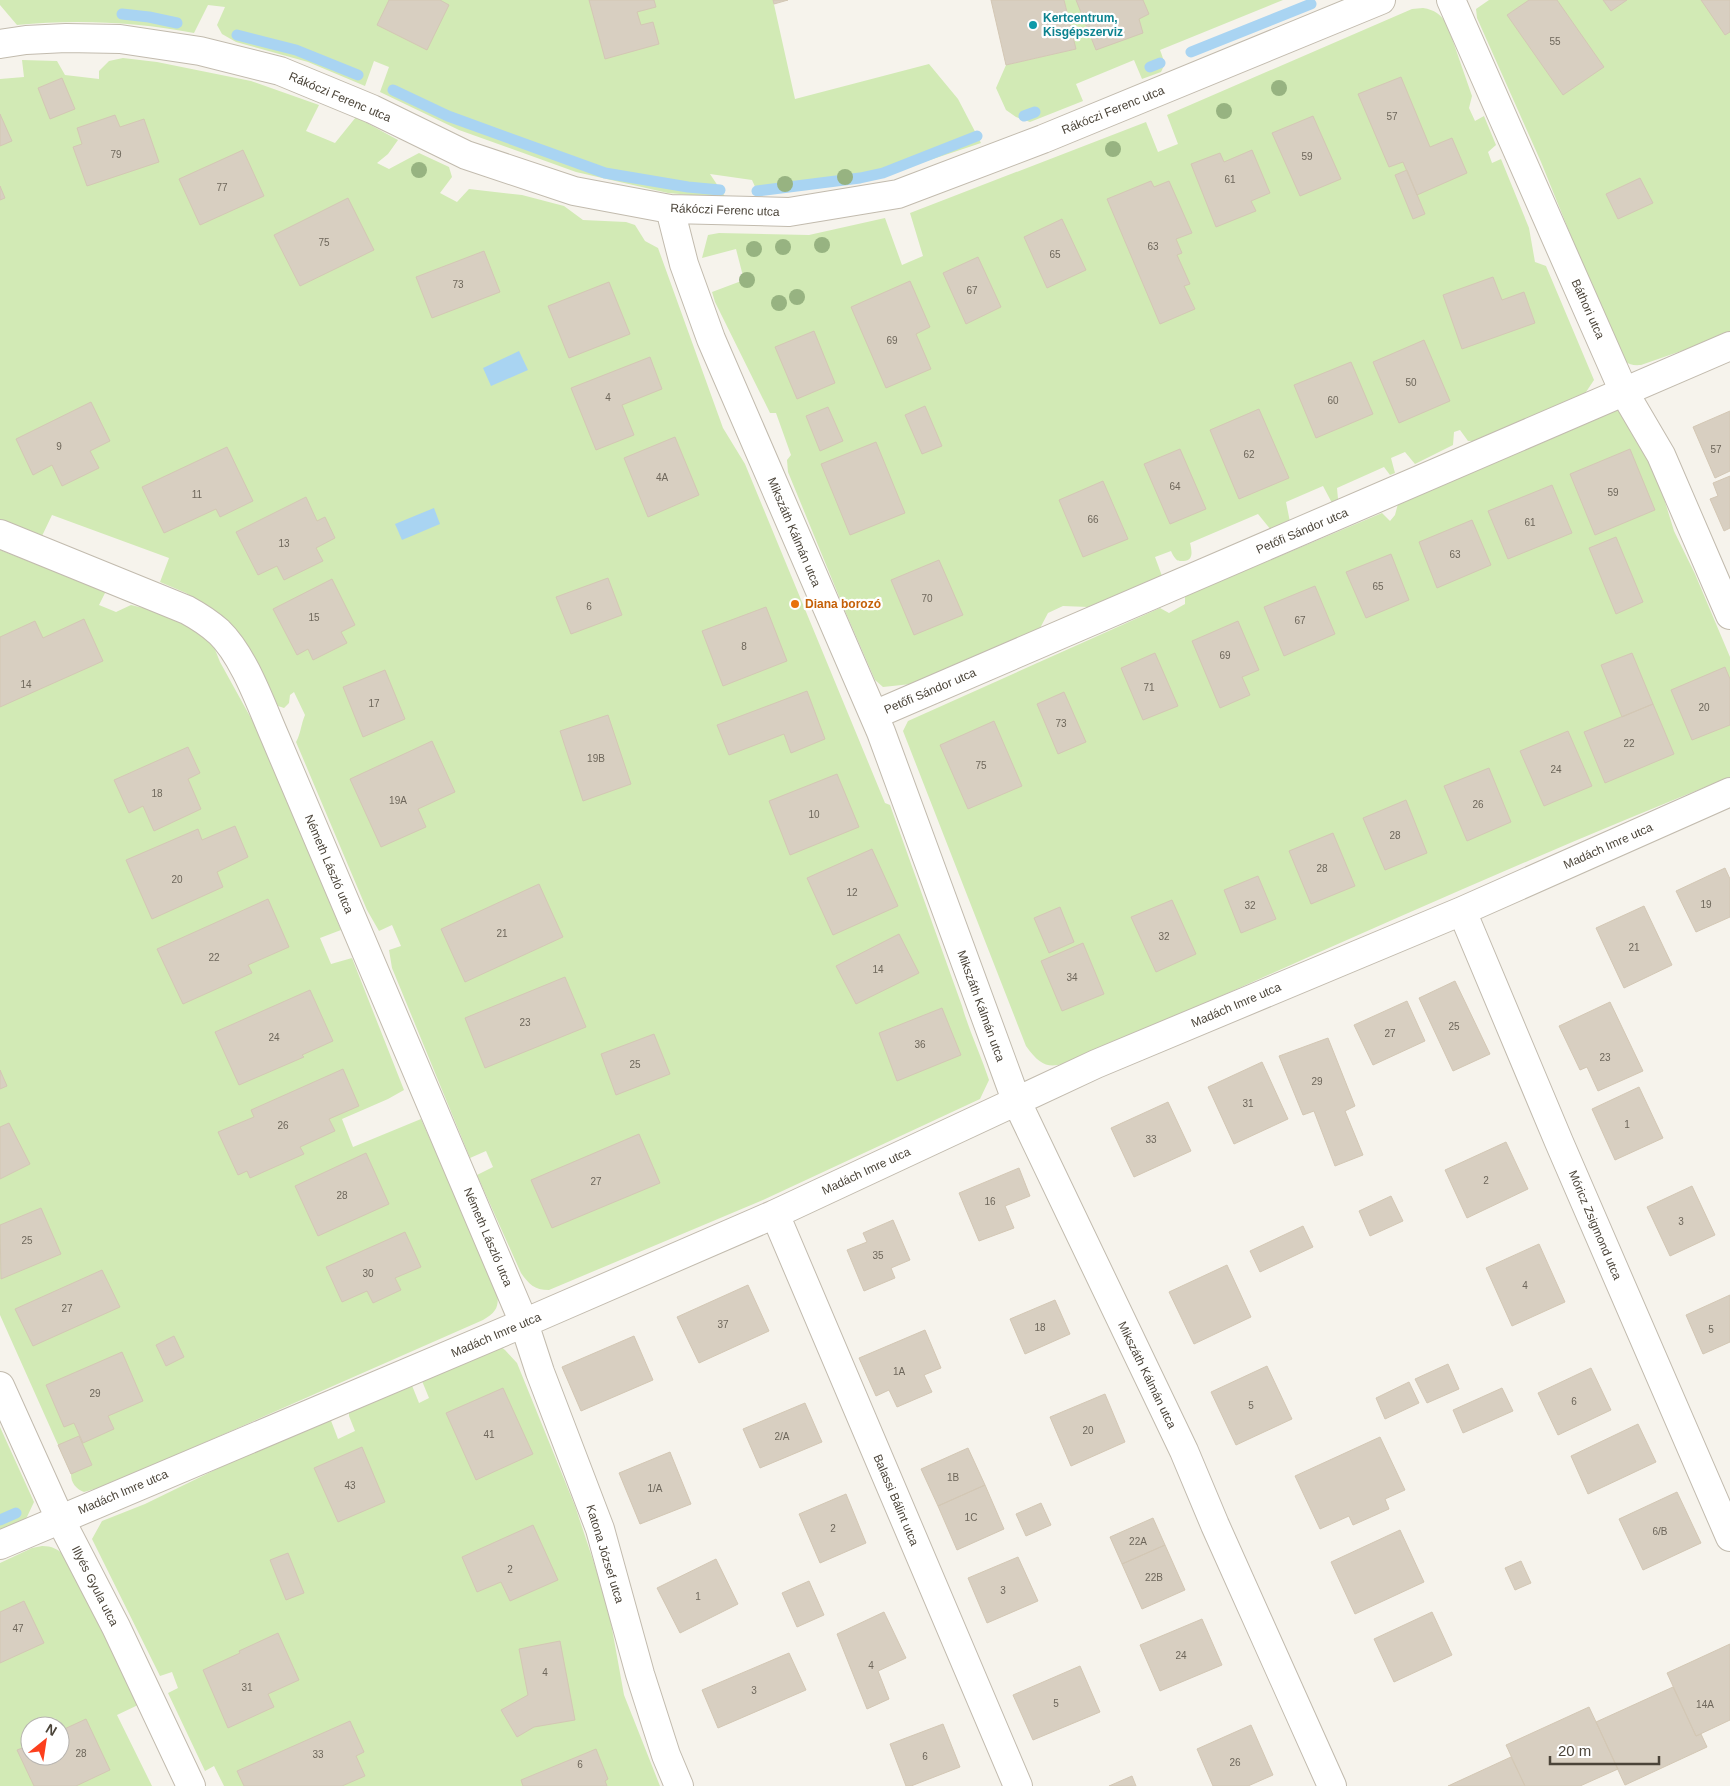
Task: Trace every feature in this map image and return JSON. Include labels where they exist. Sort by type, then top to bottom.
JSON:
[{"type":"street","name":"Rákóczi Ferenc utca","points":[[0,44],[26,40],[66,38],[120,39],[200,51],[280,72],[372,109],[466,155],[574,191],[670,209],[789,212],[898,194],[1043,139],[1381,0]]},
{"type":"street","name":"Báthori utca","points":[[1451,0],[1624,392],[1661,455],[1730,615]]},
{"type":"street","name":"Mikszáth Kálmán utca","points":[[670,209],[684,264],[711,338],[881,732],[1016,1100],[1184,1451],[1215,1525],[1332,1786]]},
{"type":"street","name":"Petőfi Sándor utca","points":[[874,715],[1730,346]]},
{"type":"street","name":"Németh László utca","points":[[0,534],[187,610],[219,632],[238,657],[275,736],[524,1323]]},
{"type":"street","name":"Madách Imre utca","points":[[0,1545],[524,1323],[774,1214],[1096,1064],[1462,911],[1730,792]]},
{"type":"street","name":"Móricz Zsigmond utca","points":[[1462,911],[1559,1142],[1730,1537]]},
{"type":"street","name":"Balassi Bálint utca","points":[[774,1214],[1018,1786]]},
{"type":"street","name":"Katona József utca","points":[[524,1323],[540,1372],[600,1529],[640,1674],[666,1755],[680,1786]]},
{"type":"street","name":"Illyés Gyula utca","points":[[0,1386],[60,1519],[116,1627],[191,1786]]},
{"type":"green space","points":[[0,0],[773,0],[795,99],[929,64],[958,99],[981,143],[870,180],[775,193],[757,191],[752,180],[710,174],[726,198],[668,193],[576,172],[459,130],[380,92],[389,67],[374,61],[365,86],[308,62],[236,42],[222,34],[217,25],[225,7],[208,5],[194,33],[150,26],[84,22],[17,25],[0,5]]},
{"type":"green space","points":[[1064,0],[1283,0],[1160,50],[1164,64],[1161,72],[1142,79],[1134,60],[1076,84],[1083,101],[1030,122],[1016,117],[1006,110],[996,88],[1006,65],[1075,49]]},
{"type":"green space","points":[[1489,0],[1730,0],[1730,334],[1641,365],[1629,364],[1620,355],[1541,162],[1477,18],[1476,9]]},
{"type":"green space","points":[[1423,8],[1437,13],[1447,24],[1472,96],[1469,108],[1475,121],[1484,116],[1496,145],[1488,152],[1492,163],[1501,159],[1529,228],[1535,262],[1546,266],[1594,380],[1584,395],[1477,441],[1468,441],[1460,430],[1454,432],[1453,445],[1415,464],[1405,452],[1391,458],[1395,473],[1390,475],[1384,467],[1337,488],[1338,499],[1332,503],[1323,486],[1286,502],[1290,522],[1271,530],[1258,514],[1190,543],[1192,552],[1189,560],[1177,560],[1171,551],[1155,557],[1162,576],[1088,607],[1063,606],[1048,613],[1038,632],[911,684],[883,687],[875,680],[788,472],[787,460],[791,455],[776,413],[770,413],[715,302],[712,292],[744,280],[736,249],[702,258],[708,235],[719,233],[809,235],[885,218],[902,265],[923,256],[910,213],[1146,122],[1158,152],[1178,144],[1167,115],[1412,9]]},
{"type":"green space","points":[[123,58],[157,62],[251,81],[319,105],[306,131],[335,143],[356,117],[398,140],[388,154],[377,163],[389,169],[419,153],[449,167],[452,177],[440,193],[457,202],[469,189],[522,195],[564,206],[583,220],[626,222],[635,225],[645,241],[658,248],[723,428],[745,464],[885,803],[890,805],[989,1080],[980,1099],[763,1200],[549,1290],[532,1286],[521,1273],[477,1175],[493,1167],[486,1151],[470,1158],[392,968],[389,950],[401,946],[392,925],[379,931],[367,910],[296,742],[305,715],[294,692],[290,695],[289,703],[284,708],[278,706],[250,649],[225,618],[186,593],[160,582],[169,558],[52,515],[42,536],[0,519],[0,79],[24,77],[22,60],[57,61],[65,75],[99,79],[99,71],[109,61]]},
{"type":"green space","points":[[1620,408],[1629,417],[1658,479],[1674,531],[1695,574],[1730,657],[1730,777],[1484,880],[1077,1060],[1060,1065],[1048,1065],[1037,1059],[1026,1046],[903,731],[908,721],[1160,608],[1169,613],[1185,604],[1185,596],[1382,513],[1390,521],[1395,515],[1399,500]]},
{"type":"green space","points":[[0,550],[106,591],[99,605],[116,612],[131,605],[164,613],[191,626],[214,647],[220,662],[263,740],[341,930],[320,938],[331,964],[352,958],[404,1090],[342,1119],[353,1147],[421,1119],[498,1295],[495,1311],[483,1320],[108,1485],[84,1492],[73,1483],[71,1474],[0,1315]]},
{"type":"green space","points":[[501,1347],[517,1363],[575,1506],[609,1612],[624,1695],[660,1786],[224,1786],[214,1766],[205,1771],[168,1693],[178,1688],[172,1672],[160,1676],[92,1539],[102,1521],[145,1504],[225,1465],[330,1418],[338,1439],[355,1431],[349,1416],[349,1409],[411,1383],[419,1403],[429,1398],[422,1381]]},
{"type":"green space","points":[[0,1427],[34,1502],[26,1519],[0,1531]]},
{"type":"green space","points":[[42,1546],[57,1550],[65,1556],[140,1701],[138,1705],[117,1715],[152,1786],[0,1786],[0,1563],[32,1548]]},
{"type":"water","points":[[519,351],[528,370],[491,386],[483,368]]},
{"type":"water","points":[[434,508],[440,524],[402,540],[395,524]]},
{"type":"building","points":[[389,0],[440,0],[449,5],[427,50],[377,25]]},
{"type":"building","points":[[589,0],[654,0],[656,7],[637,12],[641,25],[653,22],[659,44],[605,59]]},
{"type":"building","points":[[773,0],[788,0],[774,4]]},
{"type":"building","name":"Kertcentrum, Kisgépszerviz","points":[[991,0],[1064,0],[1076,49],[1006,65]]},
{"type":"building","points":[[1076,0],[1143,0],[1149,14],[1139,19],[1143,33],[1096,50]]},
{"type":"building","points":[[1529,0],[1557,0],[1604,67],[1563,95],[1507,15]]},
{"type":"building","points":[[1603,0],[1627,0],[1611,11]]},
{"type":"building","points":[[1701,0],[1730,0],[1730,32],[1725,35]]},
{"type":"building","points":[[1401,77],[1430,147],[1452,138],[1467,173],[1417,195],[1403,162],[1389,167],[1358,94]]},
{"type":"building","points":[[62,78],[75,109],[50,119],[38,88]]},
{"type":"building","points":[[0,114],[12,141],[0,146]]},
{"type":"building","points":[[115,115],[120,127],[144,119],[159,162],[87,186],[73,147],[82,144],[77,128]]},
{"type":"building","points":[[1313,116],[1341,179],[1300,196],[1272,133]]},
{"type":"building","points":[[243,150],[264,196],[200,225],[179,179]]},
{"type":"building","points":[[1252,150],[1270,193],[1251,201],[1256,211],[1216,227],[1191,164],[1220,153],[1224,162]]},
{"type":"building","points":[[1407,170],[1425,214],[1413,219],[1395,175]]},
{"type":"building","points":[[1640,178],[1653,203],[1618,219],[1606,194]]},
{"type":"building","points":[[1151,181],[1154,187],[1169,181],[1192,233],[1176,239],[1182,253],[1177,255],[1190,284],[1184,286],[1195,309],[1160,324],[1107,199]]},
{"type":"building","points":[[0,186],[5,198],[0,200]]},
{"type":"building","points":[[348,198],[374,250],[300,286],[274,235]]},
{"type":"building","points":[[1062,219],[1086,270],[1047,288],[1024,237]]},
{"type":"building","points":[[484,251],[500,292],[432,318],[416,277]]},
{"type":"building","points":[[978,257],[1001,307],[966,324],[943,273]]},
{"type":"building","points":[[1493,277],[1502,300],[1524,292],[1535,323],[1462,349],[1443,295]]},
{"type":"building","points":[[910,281],[930,327],[916,334],[931,369],[886,388],[851,307]]},
{"type":"building","points":[[609,282],[630,334],[569,358],[548,306]]},
{"type":"building","points":[[814,331],[835,383],[797,399],[775,347]]},
{"type":"building","points":[[1424,340],[1450,401],[1399,423],[1373,362]]},
{"type":"building","points":[[650,357],[662,389],[622,405],[634,435],[596,450],[571,388]]},
{"type":"building","points":[[1351,362],[1373,414],[1316,438],[1294,385]]},
{"type":"building","points":[[91,402],[110,441],[90,451],[99,468],[62,486],[52,465],[33,475],[16,439]]},
{"type":"building","points":[[925,406],[942,446],[922,454],[905,415]]},
{"type":"building","points":[[828,407],[843,441],[820,451],[806,416]]},
{"type":"building","points":[[1259,409],[1289,478],[1239,499],[1210,430]]},
{"type":"building","points":[[1730,411],[1730,471],[1715,478],[1693,427]]},
{"type":"building","points":[[675,437],[699,495],[648,517],[624,458]]},
{"type":"building","points":[[876,442],[905,513],[850,535],[821,464]]},
{"type":"building","points":[[227,447],[253,501],[220,517],[216,509],[164,533],[142,487]]},
{"type":"building","points":[[1180,449],[1206,509],[1170,524],[1144,464]]},
{"type":"building","points":[[1630,449],[1655,510],[1595,535],[1570,474]]},
{"type":"building","points":[[1730,476],[1730,528],[1724,531],[1710,499],[1718,496],[1713,483]]},
{"type":"building","points":[[1103,481],[1128,539],[1083,557],[1059,500]]},
{"type":"building","points":[[1552,485],[1572,533],[1508,559],[1488,511]]},
{"type":"building","points":[[306,497],[317,521],[325,517],[335,538],[316,548],[323,561],[284,580],[277,566],[258,575],[236,532]]},
{"type":"building","points":[[1472,520],[1491,565],[1437,588],[1419,542]]},
{"type":"building","points":[[1616,537],[1643,602],[1616,614],[1589,548]]},
{"type":"building","points":[[1391,554],[1409,600],[1366,618],[1346,572]]},
{"type":"building","points":[[939,560],[963,615],[914,635],[891,580]]},
{"type":"building","points":[[608,578],[622,615],[571,634],[556,597]]},
{"type":"building","points":[[332,579],[355,625],[341,632],[347,643],[313,660],[308,649],[297,655],[273,609]]},
{"type":"building","points":[[1315,586],[1335,634],[1284,656],[1264,607]]},
{"type":"building","points":[[766,607],[787,661],[723,686],[702,631]]},
{"type":"building","points":[[84,619],[103,661],[0,707],[0,637],[35,621],[43,638]]},
{"type":"building","points":[[1238,621],[1259,670],[1242,677],[1250,695],[1220,708],[1192,641]]},
{"type":"building","points":[[1155,653],[1178,706],[1143,720],[1121,668]]},
{"type":"building","points":[[1632,653],[1653,704],[1622,717],[1601,665]]},
{"type":"building","points":[[1725,667],[1730,679],[1730,725],[1692,740],[1671,690]]},
{"type":"building","points":[[385,670],[405,719],[363,737],[343,687]]},
{"type":"building","points":[[807,691],[825,739],[791,753],[784,734],[729,755],[717,725]]},
{"type":"building","points":[[1064,692],[1086,742],[1058,754],[1037,704]]},
{"type":"building","points":[[1653,704],[1674,754],[1605,783],[1584,732]]},
{"type":"building","points":[[608,715],[631,784],[583,801],[560,731]]},
{"type":"building","points":[[994,721],[1022,786],[968,809],[940,745]]},
{"type":"building","points":[[1568,731],[1592,786],[1544,806],[1520,751]]},
{"type":"building","points":[[432,741],[455,792],[418,809],[426,827],[381,847],[350,779]]},
{"type":"building","points":[[188,747],[200,773],[188,779],[201,809],[154,831],[143,806],[129,813],[114,780]]},
{"type":"building","points":[[1489,768],[1511,822],[1467,841],[1444,786]]},
{"type":"building","points":[[837,774],[859,827],[790,855],[769,801]]},
{"type":"building","points":[[1406,800],[1427,853],[1385,870],[1363,818]]},
{"type":"building","points":[[235,826],[248,857],[217,872],[223,887],[152,919],[126,860],[198,829],[202,840]]},
{"type":"building","points":[[1333,833],[1355,886],[1311,904],[1289,851]]},
{"type":"building","points":[[872,849],[898,906],[833,935],[807,878]]},
{"type":"building","points":[[1725,868],[1730,879],[1730,917],[1696,932],[1676,891]]},
{"type":"building","points":[[1258,876],[1276,919],[1241,933],[1224,890]]},
{"type":"building","points":[[539,884],[563,937],[465,982],[441,929]]},
{"type":"building","points":[[268,899],[289,947],[248,965],[252,973],[183,1004],[157,949]]},
{"type":"building","points":[[1172,900],[1196,954],[1156,972],[1131,917]]},
{"type":"building","points":[[1644,906],[1672,965],[1624,988],[1596,928]]},
{"type":"building","points":[[1060,907],[1074,942],[1049,953],[1034,918]]},
{"type":"building","points":[[899,934],[919,973],[856,1004],[836,966]]},
{"type":"building","points":[[1083,943],[1104,994],[1062,1011],[1041,961]]},
{"type":"building","points":[[565,977],[586,1027],[485,1068],[465,1018]]},
{"type":"building","points":[[1455,981],[1490,1054],[1453,1071],[1419,998]]},
{"type":"building","points":[[310,990],[333,1041],[302,1055],[304,1057],[239,1085],[215,1032]]},
{"type":"building","points":[[1407,1001],[1425,1041],[1373,1065],[1354,1025]]},
{"type":"building","points":[[1610,1002],[1643,1071],[1598,1091],[1587,1067],[1580,1070],[1559,1026]]},
{"type":"building","points":[[942,1008],[961,1055],[897,1081],[879,1033]]},
{"type":"building","points":[[654,1034],[670,1074],[616,1095],[601,1054]]},
{"type":"building","points":[[1328,1038],[1355,1106],[1345,1111],[1363,1155],[1335,1166],[1314,1111],[1303,1115],[1279,1056]]},
{"type":"building","points":[[1262,1062],[1288,1119],[1234,1144],[1208,1087]]},
{"type":"building","points":[[343,1069],[359,1106],[329,1119],[335,1131],[300,1147],[304,1154],[250,1178],[247,1171],[238,1175],[218,1132],[254,1117],[251,1110]]},
{"type":"building","points":[[0,1070],[7,1086],[0,1089]]},
{"type":"building","points":[[1639,1087],[1663,1138],[1615,1160],[1592,1109]]},
{"type":"building","points":[[1168,1102],[1191,1151],[1134,1177],[1111,1128]]},
{"type":"building","points":[[9,1123],[30,1164],[0,1179],[0,1127]]},
{"type":"building","points":[[639,1134],[660,1183],[552,1228],[531,1180]]},
{"type":"building","points":[[1506,1142],[1528,1189],[1467,1218],[1445,1170]]},
{"type":"building","points":[[366,1153],[389,1204],[318,1236],[295,1186]]},
{"type":"building","points":[[1019,1168],[1030,1196],[1005,1206],[1014,1228],[979,1241],[959,1193]]},
{"type":"building","points":[[1692,1186],[1715,1235],[1670,1256],[1647,1207]]},
{"type":"building","points":[[1391,1196],[1403,1221],[1370,1236],[1359,1211]]},
{"type":"building","points":[[41,1208],[61,1254],[1,1279],[0,1225]]},
{"type":"building","points":[[893,1220],[910,1260],[891,1268],[895,1278],[864,1291],[847,1250],[867,1242],[863,1233]]},
{"type":"building","points":[[1303,1226],[1313,1247],[1260,1272],[1250,1251]]},
{"type":"building","points":[[405,1232],[421,1267],[395,1278],[401,1290],[373,1303],[367,1291],[342,1302],[326,1267]]},
{"type":"building","points":[[1539,1244],[1565,1302],[1512,1326],[1486,1268]]},
{"type":"building","points":[[1227,1265],[1251,1317],[1194,1344],[1169,1292]]},
{"type":"building","points":[[102,1270],[120,1307],[33,1346],[15,1309]]},
{"type":"building","points":[[748,1285],[769,1331],[699,1363],[677,1317]]},
{"type":"building","points":[[1730,1295],[1730,1342],[1703,1354],[1686,1315]]},
{"type":"building","points":[[1055,1300],[1070,1334],[1025,1354],[1010,1319]]},
{"type":"building","points":[[925,1330],[941,1368],[924,1375],[932,1392],[897,1407],[889,1390],[876,1396],[859,1358]]},
{"type":"building","points":[[174,1336],[184,1357],[166,1366],[156,1345]]},
{"type":"building","points":[[634,1336],[653,1380],[581,1411],[562,1367]]},
{"type":"building","points":[[122,1352],[143,1401],[108,1416],[114,1429],[83,1443],[74,1423],[64,1427],[46,1385]]},
{"type":"building","points":[[1448,1364],[1459,1389],[1427,1403],[1415,1379]]},
{"type":"building","points":[[1267,1366],[1292,1419],[1236,1445],[1211,1392]]},
{"type":"building","points":[[1591,1368],[1611,1410],[1558,1435],[1538,1393]]},
{"type":"building","points":[[1409,1382],[1419,1403],[1385,1419],[1376,1398]]},
{"type":"building","points":[[503,1388],[533,1454],[476,1480],[446,1413]]},
{"type":"building","points":[[1502,1388],[1513,1411],[1463,1433],[1453,1410]]},
{"type":"building","points":[[1105,1394],[1125,1442],[1071,1466],[1050,1417]]},
{"type":"building","points":[[805,1403],[822,1442],[760,1468],[743,1429]]},
{"type":"building","points":[[1638,1424],[1656,1462],[1588,1494],[1571,1456]]},
{"type":"building","points":[[79,1436],[92,1465],[71,1474],[58,1445]]},
{"type":"building","points":[[1380,1437],[1405,1490],[1385,1499],[1389,1509],[1353,1525],[1349,1516],[1320,1529],[1295,1476]]},
{"type":"building","points":[[362,1447],[385,1502],[338,1522],[314,1468]]},
{"type":"building","points":[[968,1448],[985,1485],[938,1506],[921,1469]]},
{"type":"building","points":[[670,1452],[691,1504],[640,1524],[619,1473]]},
{"type":"building","points":[[985,1485],[1004,1529],[957,1550],[938,1506]]},
{"type":"building","points":[[1677,1492],[1701,1543],[1643,1570],[1619,1519]]},
{"type":"building","points":[[846,1494],[866,1543],[820,1563],[799,1514]]},
{"type":"building","points":[[1041,1503],[1051,1525],[1026,1536],[1016,1514]]},
{"type":"building","points":[[1153,1518],[1165,1545],[1122,1564],[1110,1537]]},
{"type":"building","points":[[533,1525],[558,1580],[510,1601],[501,1582],[477,1592],[462,1557]]},
{"type":"building","points":[[1400,1530],[1424,1582],[1355,1614],[1331,1562]]},
{"type":"building","points":[[1165,1545],[1185,1590],[1142,1609],[1122,1564]]},
{"type":"building","points":[[288,1553],[304,1593],[286,1600],[270,1560]]},
{"type":"building","points":[[1018,1557],[1038,1601],[987,1623],[968,1578]]},
{"type":"building","points":[[716,1559],[738,1604],[680,1633],[657,1588]]},
{"type":"building","points":[[1521,1561],[1531,1583],[1515,1590],[1505,1568]]},
{"type":"building","points":[[809,1581],[824,1615],[797,1627],[782,1593]]},
{"type":"building","points":[[24,1601],[44,1643],[0,1663],[0,1612]]},
{"type":"building","points":[[884,1612],[906,1658],[878,1671],[889,1699],[867,1709],[837,1634]]},
{"type":"building","points":[[1432,1612],[1452,1655],[1394,1682],[1374,1639]]},
{"type":"building","points":[[1202,1619],[1222,1665],[1160,1691],[1140,1645]]},
{"type":"building","points":[[278,1633],[299,1680],[268,1694],[274,1707],[228,1728],[203,1670]]},
{"type":"building","points":[[560,1641],[575,1720],[534,1727],[517,1737],[501,1710],[528,1695],[519,1649]]},
{"type":"building","points":[[1730,1644],[1730,1720],[1696,1736],[1667,1673]]},
{"type":"building","points":[[789,1653],[806,1690],[718,1728],[702,1690]]},
{"type":"building","points":[[1080,1666],[1100,1712],[1033,1740],[1013,1695]]},
{"type":"building","points":[[1673,1687],[1696,1736],[1701,1734],[1707,1747],[1625,1785],[1596,1722]]},
{"type":"building","points":[[1589,1707],[1618,1769],[1580,1786],[1525,1786],[1506,1745]]},
{"type":"building","points":[[86,1719],[110,1770],[76,1786],[34,1786],[25,1766],[70,1766],[70,1726]]},
{"type":"building","points":[[350,1721],[364,1752],[356,1756],[365,1776],[342,1786],[244,1786],[237,1771]]},
{"type":"building","points":[[943,1724],[960,1767],[911,1786],[906,1786],[890,1744]]},
{"type":"building","points":[[1251,1725],[1273,1775],[1248,1786],[1213,1786],[1197,1749]]},
{"type":"building","points":[[596,1749],[608,1779],[605,1781],[607,1786],[523,1786],[521,1780]]},
{"type":"building","points":[[1511,1757],[1525,1786],[1448,1786]]},
{"type":"building","points":[[1132,1776],[1136,1786],[1109,1786]]},
{"type":"waterway","points":[[1191,52],[1311,4]]},
{"type":"waterway","points":[[122,14],[177,23]]},
{"type":"waterway","points":[[237,35],[296,50],[358,75]]},
{"type":"waterway","points":[[1150,67],[1160,63]]},
{"type":"waterway","points":[[393,90],[448,116],[605,173],[688,187],[720,190]]},
{"type":"waterway","points":[[1024,116],[1035,112]]},
{"type":"waterway","points":[[757,191],[860,178],[883,173],[977,136]]},
{"type":"waterway","points":[[0,1520],[16,1513]]},
{"type":"place","name":"Kertcentrum, Kisgépszerviz","points":[[1033,25]]},
{"type":"place","name":"Diana borozó","points":[[795,604]]}]
